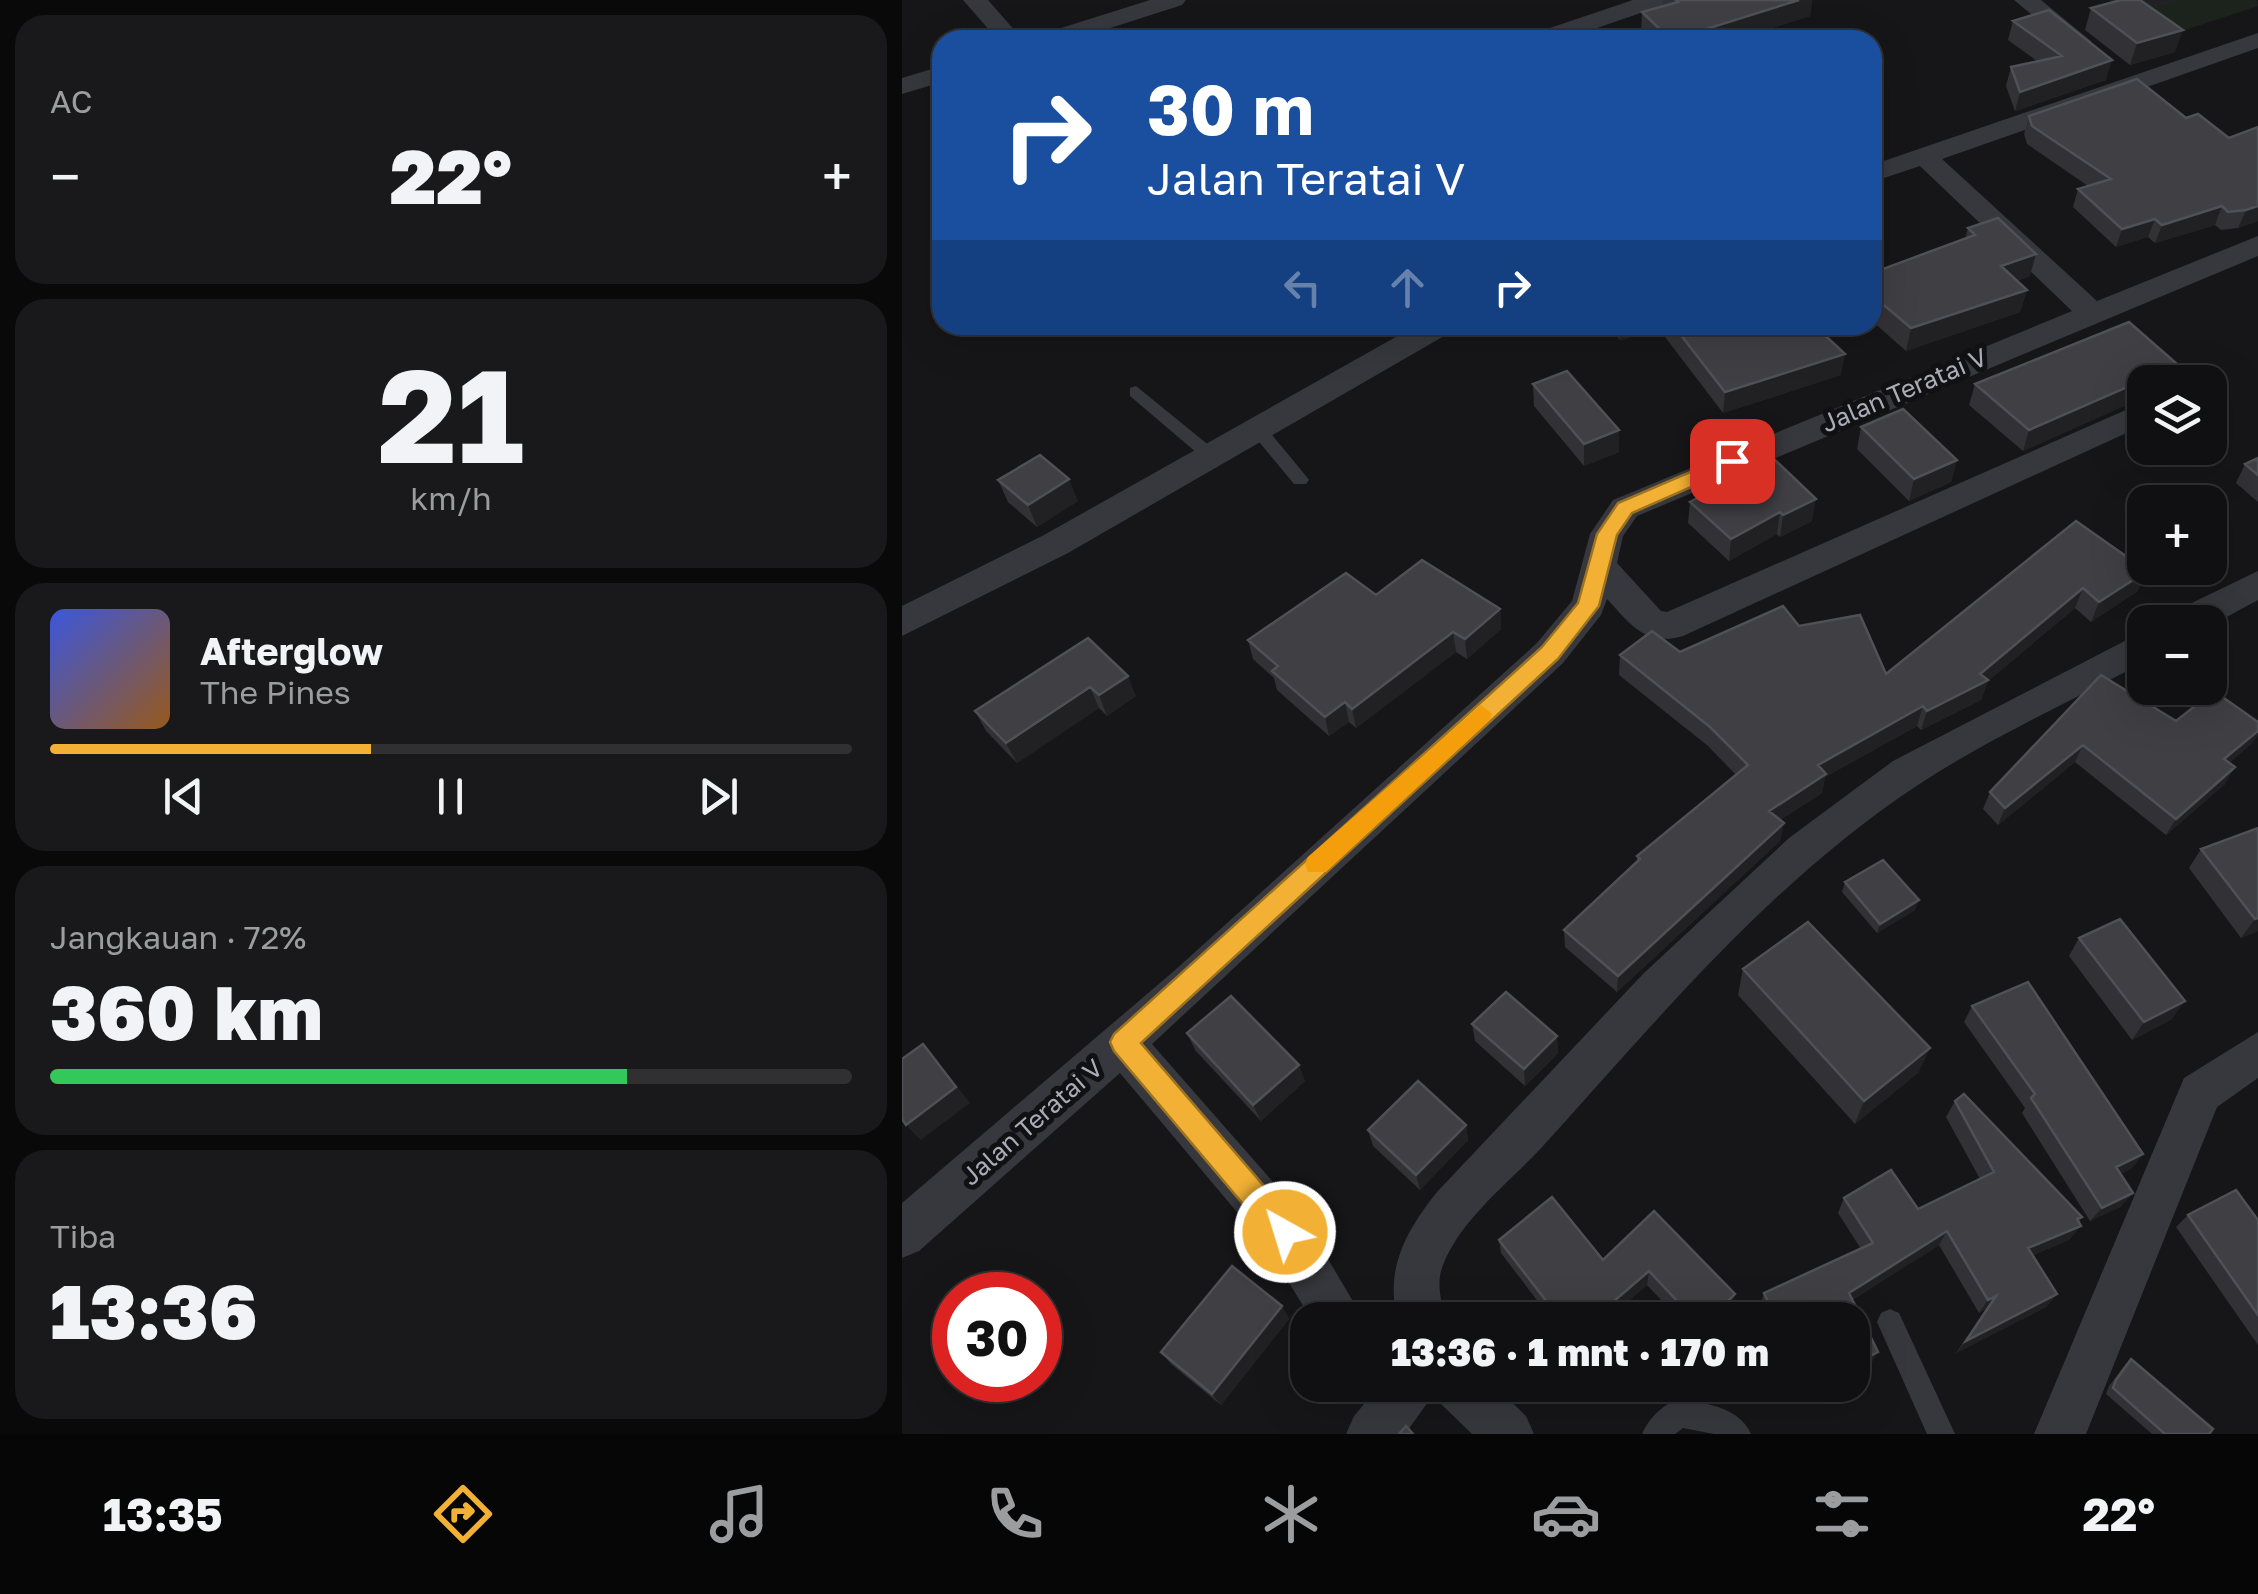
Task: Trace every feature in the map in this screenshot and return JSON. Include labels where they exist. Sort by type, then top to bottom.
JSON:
[{"type":"street","points":[[976,0],[1002,30]]},
{"type":"street","points":[[1080,30],[1174,0]]},
{"type":"street","points":[[1568,30],[1656,0]]},
{"type":"street","points":[[2026,0],[2132,84]]},
{"type":"street","points":[[1882,171],[2258,40]]},
{"type":"street","points":[[902,86],[932,77]]},
{"type":"street","points":[[1924,156],[2091,312]]},
{"type":"street","name":"Jalan Teratai V","points":[[902,1234],[1124,1042],[1550,653],[1588,606],[1602,569],[1607,534],[1625,508],[2258,245]]},
{"type":"street","points":[[902,622],[1056,544],[1422,335]]},
{"type":"street","points":[[1602,569],[1650,624],[1670,626],[2127,421]]},
{"type":"street","points":[[2218,605],[2258,584]]},
{"type":"street","points":[[1419,1302],[1414,1278],[1440,1226],[1598,1052],[1764,885],[1874,794],[1907,772],[2127,654]]},
{"type":"street","points":[[1124,1042],[1269,1211],[1300,1251],[1330,1302]]},
{"type":"street","points":[[2060,1434],[2200,1094],[2258,1052]]},
{"type":"street","points":[[1475,1402],[1508,1434]]},
{"type":"lane","points":[[1136,392],[1210,454]]},
{"type":"lane","points":[[1257,428],[1300,480]]},
{"type":"lane","points":[[1890,1322],[1942,1434]]},
{"type":"lane","points":[[1656,1434],[1674,1415],[1695,1414],[1721,1421],[1737,1434]]},
{"type":"shaded area","points":[[2110,0],[2257,0],[2258,6],[2161,38]]},
{"type":"building","points":[[1799,0],[1703,30],[1661,30],[1642,12],[1678,2]]},
{"type":"building","points":[[2121,0],[2140,0],[2183,30],[2137,43],[2091,8]]},
{"type":"building","points":[[2049,10],[2112,60],[2020,92],[2011,67],[2062,56],[2013,21]]},
{"type":"building","points":[[2137,79],[2186,118],[2198,114],[2229,138],[2258,127],[2258,206],[2228,212],[2222,206],[2162,225],[2155,219],[2122,229],[2078,189],[2111,179],[2032,126],[2029,116]]},
{"type":"building","points":[[1998,218],[2036,254],[2001,266],[2027,290],[1911,328],[1882,303],[1882,269],[1975,235],[1968,228]]},
{"type":"building","points":[[2129,322],[2178,365],[2127,365],[2127,387],[2029,430],[1975,384]]},
{"type":"building","points":[[1681,335],[1825,335],[1845,354],[1725,392]]},
{"type":"building","points":[[1567,371],[1619,430],[1584,444],[1533,384]]},
{"type":"building","points":[[1903,409],[1957,460],[1914,479],[1861,427]]},
{"type":"building","points":[[1040,455],[1069,479],[1028,505],[998,480]]},
{"type":"building","points":[[2258,458],[2258,475],[2245,464]]},
{"type":"building","points":[[1774,459],[1816,499],[1783,515],[1780,512],[1731,539],[1690,502],[1723,484]]},
{"type":"building","points":[[2076,521],[2127,557],[2127,584],[2099,602],[2083,588],[1980,674],[1988,680],[1927,711],[1923,706],[1818,765],[1826,774],[1769,811],[1784,823],[1618,976],[1564,930],[1640,859],[1637,856],[1748,765],[1710,727],[1620,655],[1652,631],[1680,652],[1783,606],[1799,626],[1860,615],[1886,674]]},
{"type":"building","points":[[1422,560],[1500,609],[1465,639],[1453,632],[1352,709],[1345,702],[1325,717],[1272,671],[1278,666],[1248,640],[1346,573],[1376,595]]},
{"type":"building","points":[[1088,638],[1128,676],[1099,695],[1090,687],[1006,743],[975,711]]},
{"type":"building","points":[[2101,675],[2127,691],[2127,705],[2150,705],[2176,721],[2196,705],[2227,705],[2227,700],[2258,722],[2258,731],[2224,759],[2235,767],[2176,819],[2083,745],[2005,808],[1990,792]]},
{"type":"building","points":[[2258,828],[2258,918],[2255,919],[2201,849]]},
{"type":"building","points":[[1883,860],[1919,900],[1880,924],[1845,882]]},
{"type":"building","points":[[2120,919],[2185,1001],[2144,1022],[2079,938]]},
{"type":"building","points":[[1808,922],[1930,1048],[1864,1101],[1743,969]]},
{"type":"building","points":[[2028,982],[2143,1154],[2116,1167],[2133,1193],[2102,1208],[2031,1098],[2035,1094],[1972,1006]]},
{"type":"building","points":[[1506,992],[1557,1036],[1524,1069],[1472,1024]]},
{"type":"building","points":[[1231,996],[1299,1065],[1253,1105],[1187,1033]]},
{"type":"building","points":[[923,1044],[956,1087],[906,1125],[902,1119],[902,1059]]},
{"type":"building","points":[[1418,1081],[1466,1125],[1416,1175],[1368,1130]]},
{"type":"building","points":[[1964,1094],[2082,1217],[2077,1219],[2081,1226],[2028,1248],[2057,1294],[1966,1341],[1996,1296],[1988,1300],[1947,1231],[1849,1293],[1853,1302],[1768,1302],[1764,1293],[1873,1243],[1844,1198],[1891,1170],[1918,1209],[1994,1172],[1955,1101]]},
{"type":"building","points":[[2236,1190],[2258,1220],[2258,1315],[2188,1215]]},
{"type":"building","points":[[1552,1197],[1603,1260],[1654,1211],[1735,1294],[1727,1302],[1678,1302],[1649,1271],[1613,1302],[1547,1302],[1499,1240]]},
{"type":"building","points":[[1232,1266],[1282,1306],[1212,1394],[1161,1352]]},
{"type":"building","points":[[1870,1336],[1878,1352],[1870,1356]]},
{"type":"building","points":[[2131,1359],[2213,1429],[2209,1434],[2165,1434],[2113,1388]]},
{"type":"slow traffic","points":[[1317,864],[1481,714]]},
{"type":"route","points":[[1285,1232],[1124,1042],[1550,653],[1588,606],[1602,569],[1612,520],[1625,508],[1732,461]]}]
